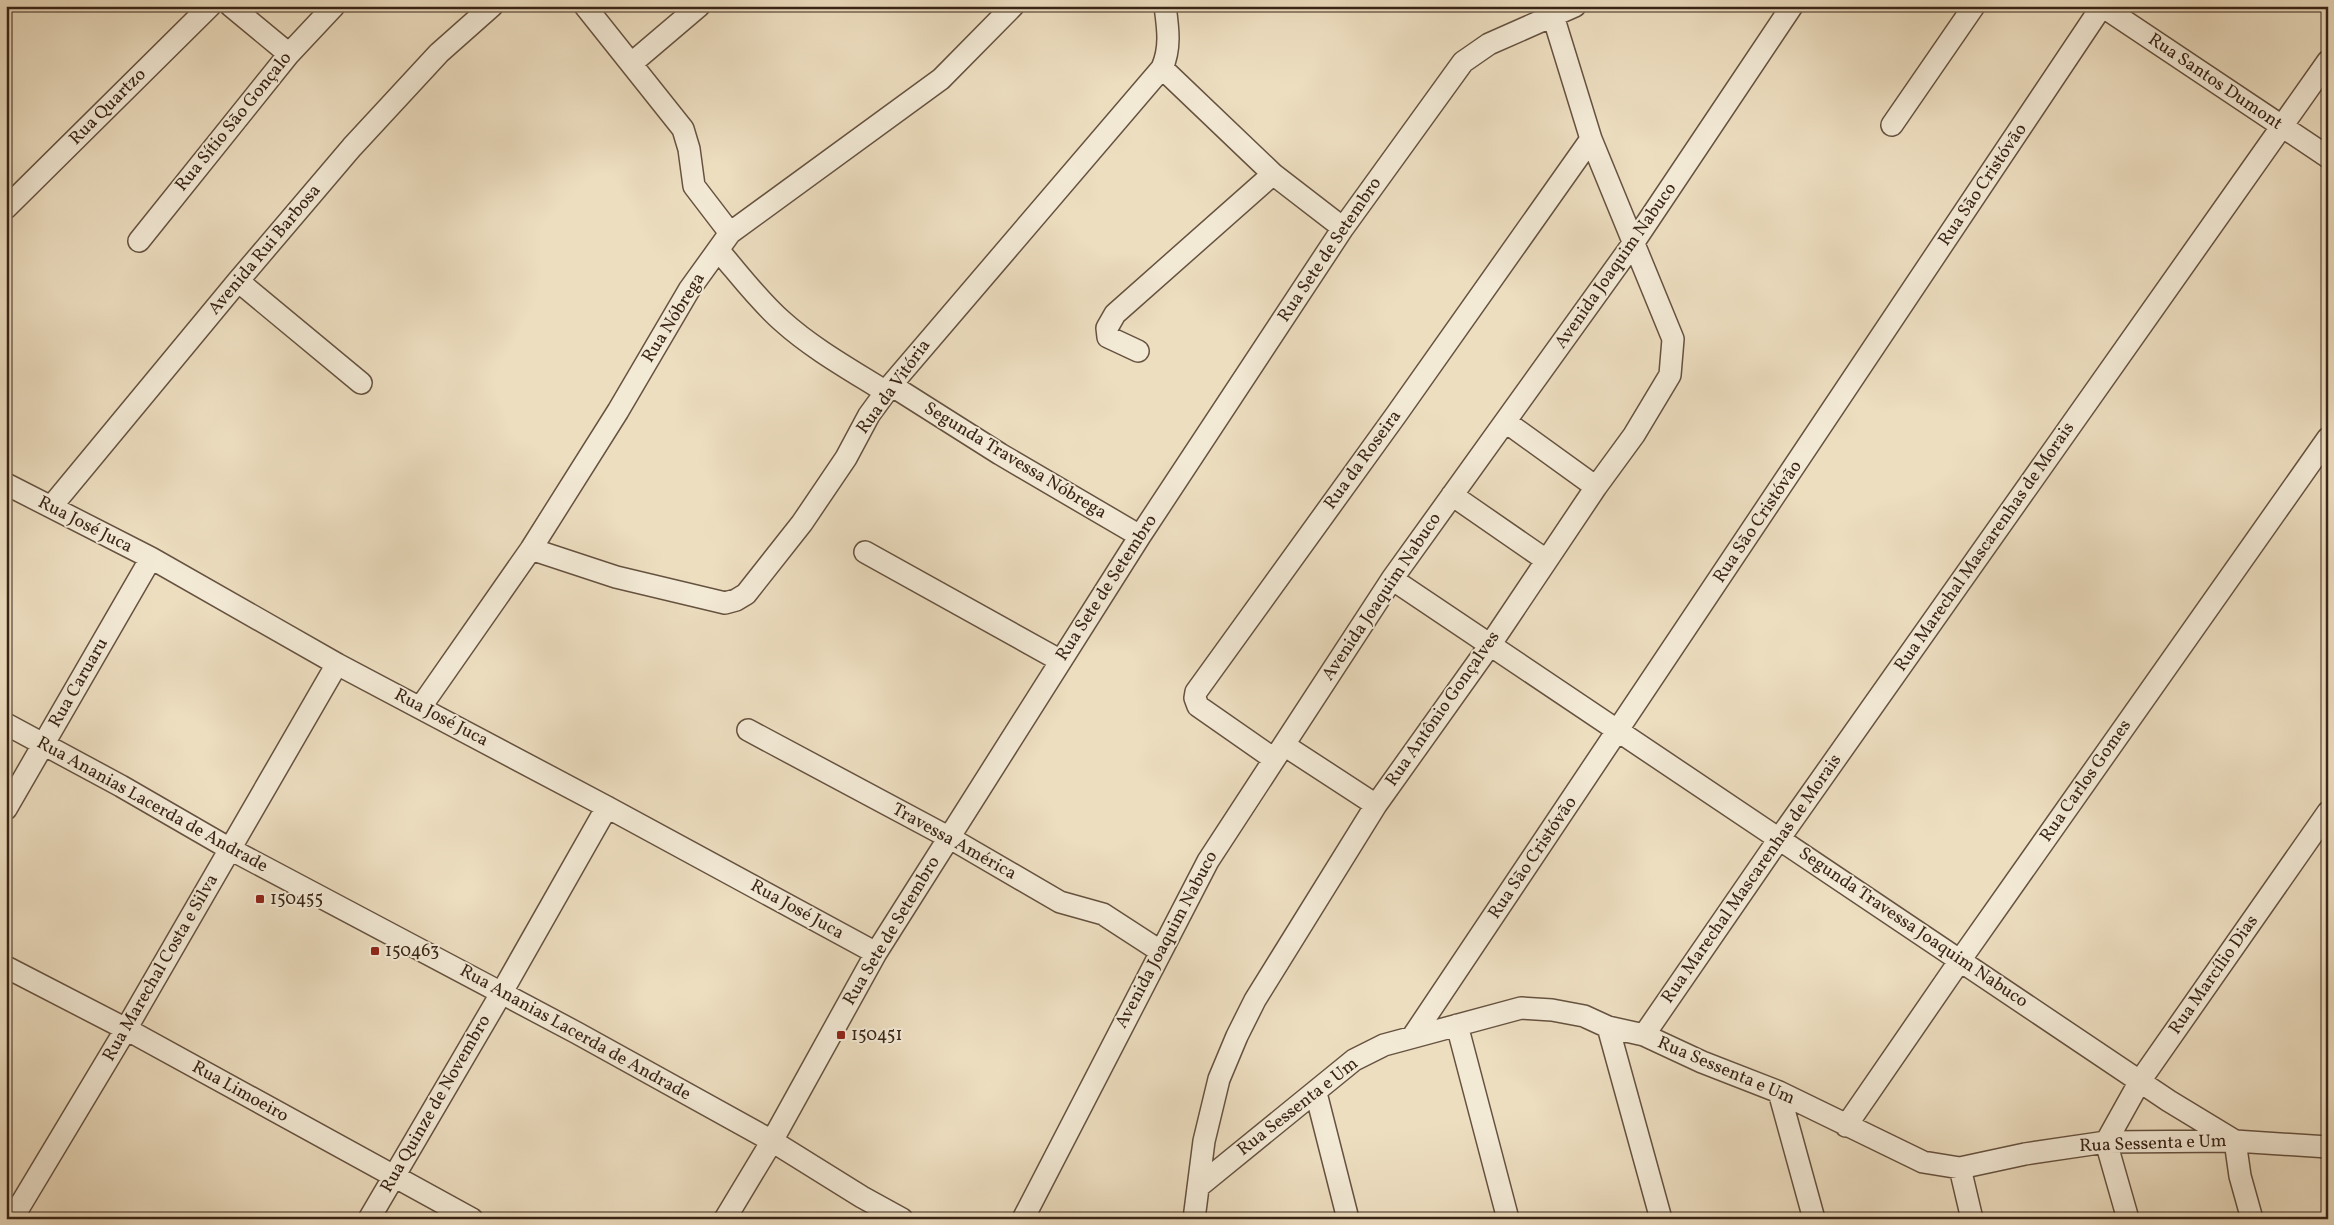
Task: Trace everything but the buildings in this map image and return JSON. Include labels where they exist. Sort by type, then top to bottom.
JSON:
[{"type":"street","name":"Rua Quartzo","points":[[6,208],[210,6]]},
{"type":"street","points":[[231,6],[288,54]]},
{"type":"street","name":"Rua Sítio São Gonçalo","points":[[139,241],[288,54],[334,6]]},
{"type":"street","name":"Avenida Rui Barbosa","points":[[51,507],[238,281],[352,147],[432,60],[492,6]]},
{"type":"street","name":"Segunda Travessa Nóbrega","points":[[585,6],[683,129],[689,149],[694,186],[724,242],[764,304],[783,322],[828,356],[889,389],[1140,536]]},
{"type":"street","points":[[632,63],[700,6]]},
{"type":"street","name":"Rua da Vitória","points":[[531,549],[668,591],[725,603],[736,600],[746,594],[802,523],[846,458],[869,416],[889,389],[1162,68],[1167,57],[1169,40],[1165,6]]},
{"type":"street","name":"Rua Sete de Setembro","points":[[725,1219],[772,1141],[876,953],[1140,536],[1343,228],[1463,62],[1489,44],[1551,10],[1574,6]]},
{"type":"street","name":"Avenida Joaquim Nabuco","points":[[1023,1219],[1208,861],[1392,579],[1632,245],[1792,6]]},
{"type":"street","points":[[1892,125],[1974,6]]},
{"type":"street","name":"Rua Santos Dumont","points":[[2102,6],[2328,157]]},
{"type":"street","name":"Rua São Cristóvão","points":[[1413,1036],[2102,6]]},
{"type":"street","name":"Rua Nóbrega","points":[[420,708],[531,549],[618,410],[689,290],[724,242],[941,79],[1009,8]]},
{"type":"street","name":"Rua Antônio Gonçalves","points":[[1198,1187],[1204,1142],[1219,1079],[1236,1036],[1256,1000],[1376,805],[1490,645],[1596,487],[1634,435],[1670,376],[1673,339],[1657,297],[1632,245],[1591,139],[1551,10]]},
{"type":"street","name":"Rua Marechal Mascarenhas de Morais","points":[[1644,1036],[1779,839],[2328,60]]},
{"type":"street","points":[[1162,68],[1273,174],[1343,228]]},
{"type":"street","name":"Rua da Roseira","points":[[1376,805],[1198,706],[1195,698],[1196,692],[1396,415],[1591,139]]},
{"type":"street","points":[[1138,351],[1108,336],[1107,328],[1115,314],[1273,174]]},
{"type":"street","points":[[238,281],[361,383]]},
{"type":"street","points":[[1506,422],[1596,487]]},
{"type":"street","name":"Rua Carlos Gomes","points":[[1846,1126],[1961,959],[2328,438]]},
{"type":"street","name":"Rua José Juca","points":[[6,484],[151,558],[337,664],[607,807],[876,953]]},
{"type":"street","points":[[1452,495],[1546,560]]},
{"type":"street","points":[[865,552],[1061,661]]},
{"type":"street","name":"Rua Caruaru","points":[[6,808],[151,558]]},
{"type":"street","name":"Segunda Travessa Joaquim Nabuco","points":[[1392,579],[1618,732],[1961,959],[2140,1081],[2235,1141]]},
{"type":"street","name":"Rua Marechal Costa e Silva","points":[[12,1219],[126,1029],[337,664]]},
{"type":"street","name":"Rua Ananias Lacerda de Andrade","points":[[6,724],[230,849],[502,992],[772,1141],[862,1197],[902,1219]]},
{"type":"street","name":"Travessa América","points":[[748,730],[950,838],[1060,902],[1103,914],[1160,951]]},
{"type":"street","name":"Rua Quinze de Novembro","points":[[369,1219],[502,992],[607,807]]},
{"type":"street","name":"Rua Marcílio Dias","points":[[2106,1142],[2140,1081],[2328,812]]},
{"type":"street","name":"Rua Limoeiro","points":[[6,967],[126,1029],[394,1178],[472,1219]]},
{"type":"street","name":"Rua Sessenta e Um","points":[[1198,1187],[1316,1093],[1354,1060],[1384,1045],[1521,1008],[1552,1010],[1584,1016],[1608,1027],[1644,1036],[1702,1062],[1779,1092],[1923,1162],[1960,1168],[2025,1154],[2106,1142],[2235,1141],[2328,1147]]},
{"type":"street","points":[[1456,1025],[1508,1219]]},
{"type":"street","points":[[1608,1027],[1662,1219]]},
{"type":"street","points":[[1779,1092],[1814,1219]]},
{"type":"street","points":[[1316,1093],[1348,1219]]},
{"type":"street","points":[[2235,1141],[2240,1176],[2252,1219]]},
{"type":"street","points":[[2106,1142],[2128,1219]]},
{"type":"street","points":[[1960,1168],[1972,1219]]},
{"type":"street","points":[[1194,1219],[1198,1187]]},
{"type":"place","name":"150455","points":[[260,899]]},
{"type":"place","name":"150463","points":[[375,951]]},
{"type":"place","name":"150451","points":[[841,1035]]}]
